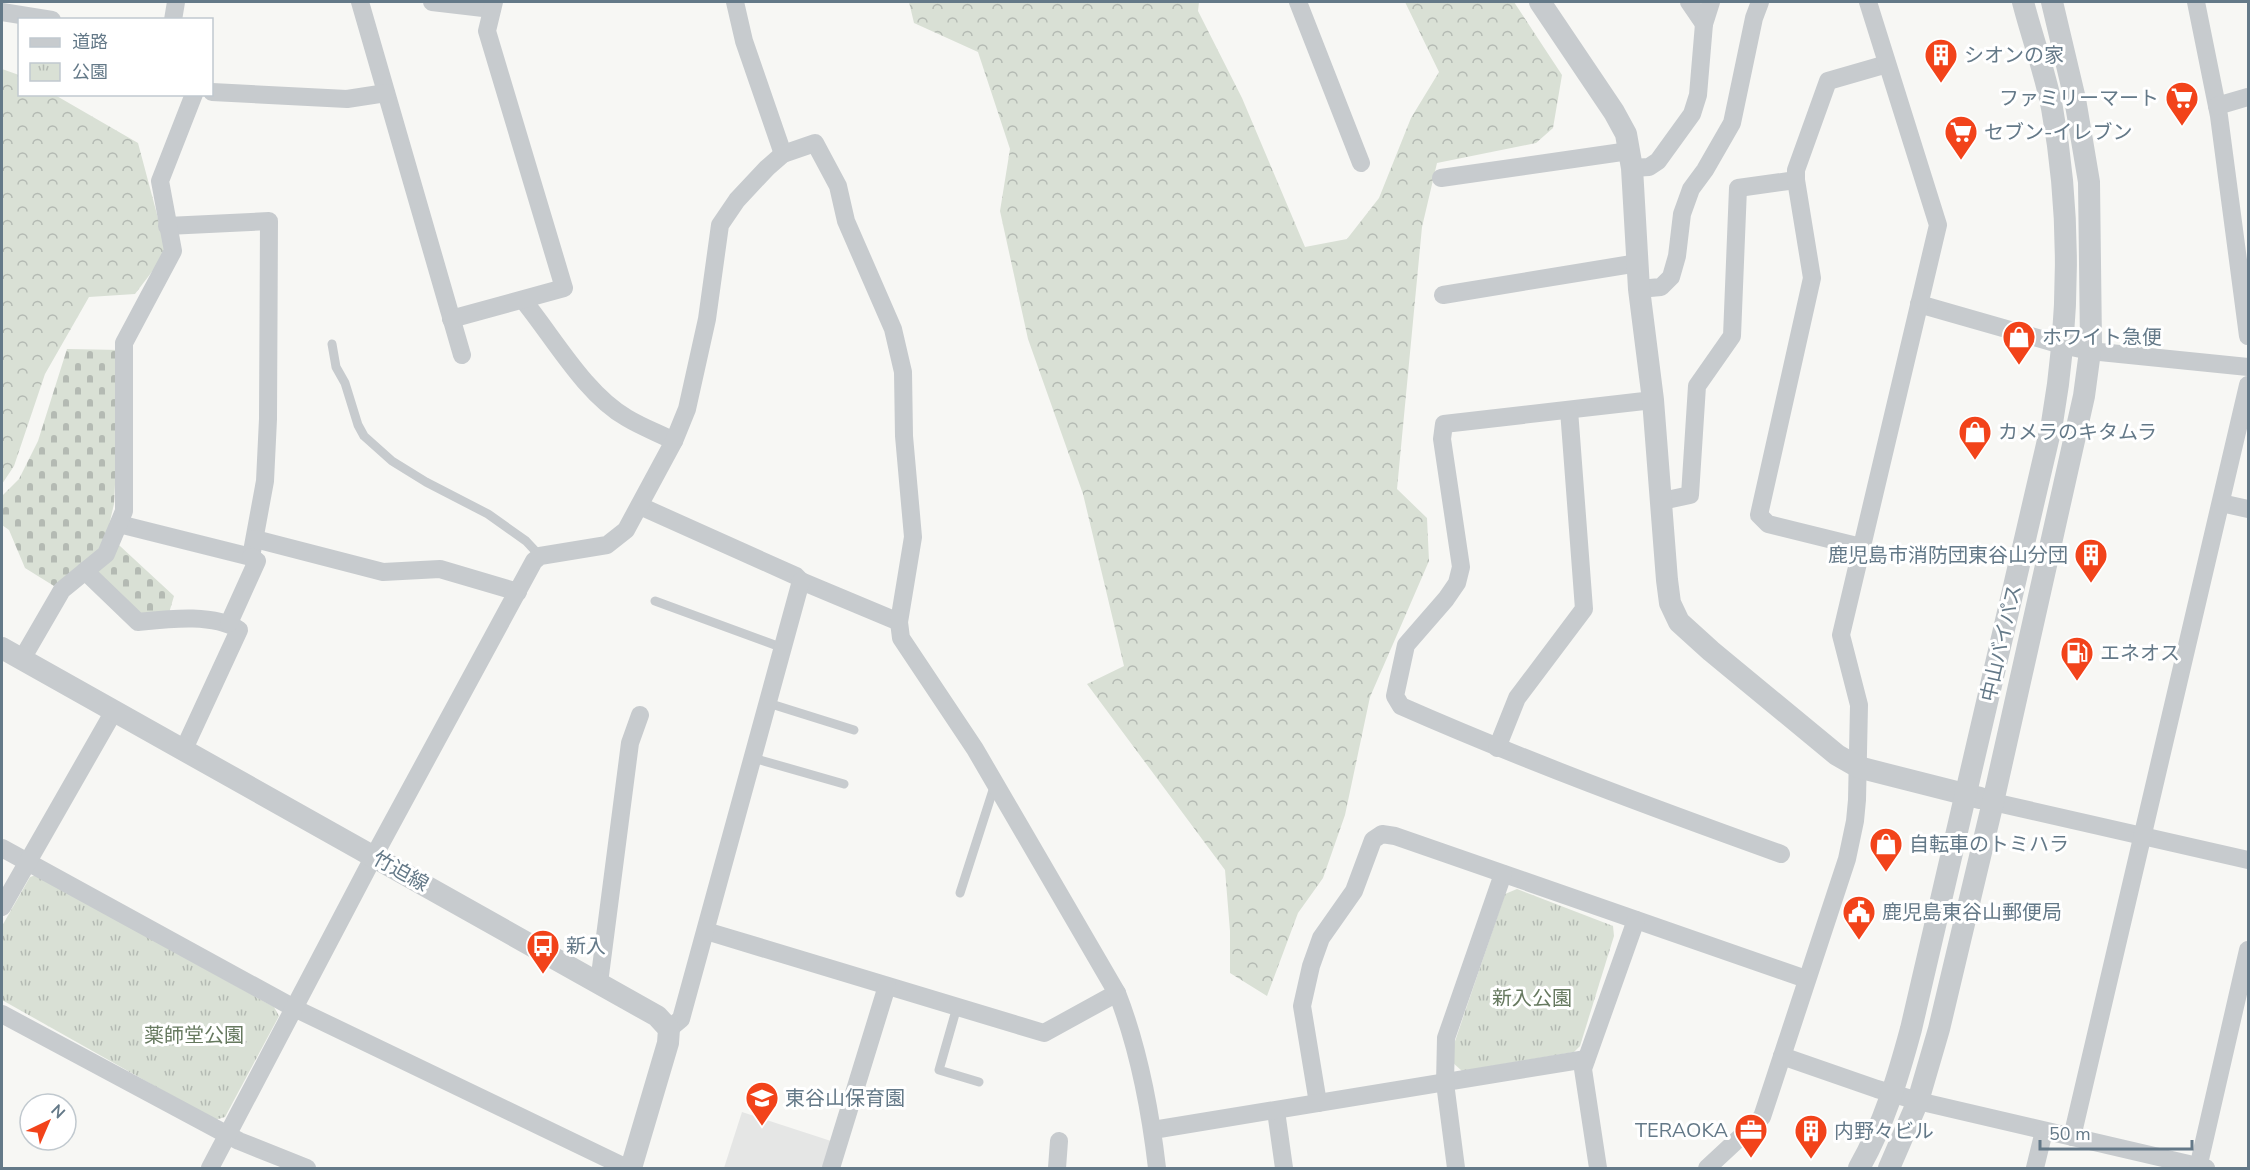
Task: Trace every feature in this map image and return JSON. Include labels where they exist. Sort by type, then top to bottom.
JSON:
[{"type":"street","points":[[173,18],[176,2]]},
{"type":"street","points":[[360,2],[462,356]]},
{"type":"street","points":[[432,2],[493,5],[487,31],[564,288],[451,319]]},
{"type":"street","points":[[735,2],[744,41],[783,154]]},
{"type":"street","points":[[1298,2],[1361,163]]},
{"type":"street","points":[[1540,2],[1614,112],[1626,134],[1631,159],[1639,289],[1653,400],[1670,603],[1679,622],[1837,755],[1858,767],[1994,802],[2248,860]]},
{"type":"street","points":[[1689,2],[1704,24]]},
{"type":"street","points":[[1441,178],[1631,159],[1648,167],[1658,161],[1692,114],[1698,95],[1704,24],[1711,2]]},
{"type":"street","points":[[1639,289],[1661,287],[1671,277],[1677,256],[1682,214],[1691,189],[1705,171],[1732,123],[1754,18],[1760,2]]},
{"type":"street","points":[[1707,1168],[1762,1117],[1847,859],[1855,821],[1859,705],[1841,635],[1938,225],[1868,2]]},
{"type":"street","name":"中山バイパス","points":[[1859,1168],[1871,1148],[1893,1094],[1911,1029],[2052,423],[2058,388],[2066,240],[2060,166],[2052,107],[2023,2]]},
{"type":"street","name":"中山バイパス","points":[[1890,1168],[1918,1101],[1939,1029],[1994,802],[2084,396],[2090,351],[2089,182],[2075,99],[2052,2]]},
{"type":"street","points":[[2196,2],[2217,106],[2248,336]]},
{"type":"street","points":[[2,12],[47,13]]},
{"type":"street","points":[[1862,547],[1768,524],[1759,515],[1812,278],[1796,170],[1828,81],[1887,64]]},
{"type":"street","points":[[213,92],[347,99],[386,93]]},
{"type":"street","points":[[22,659],[62,590],[106,554],[124,511],[124,343],[174,251],[167,226],[160,181],[193,96]]},
{"type":"street","points":[[2217,106],[2248,97]]},
{"type":"street","points":[[210,1168],[374,856],[534,561],[540,556],[607,545],[626,530],[640,506],[674,441],[687,409],[706,319],[720,225],[736,200],[783,154],[815,143],[838,186],[846,221],[893,329],[903,372],[904,436],[913,537],[899,622],[901,638],[975,749],[1117,993],[1132,1030],[1153,1130],[1157,1168]]},
{"type":"street","points":[[1662,501],[1690,495],[1697,386],[1732,336],[1738,188],[1796,180]]},
{"type":"street","points":[[167,226],[269,221],[268,419],[265,481],[253,548],[257,561],[229,623]]},
{"type":"street","points":[[1443,295],[1638,263]]},
{"type":"street","points":[[523,300],[580,376],[601,397],[626,418],[674,441]]},
{"type":"street","points":[[1919,304],[2090,351],[2248,367]]},
{"type":"street","points":[[2072,1137],[2248,385]]},
{"type":"street","points":[[1653,400],[1444,424],[1442,439],[1461,567],[1457,583],[1446,599],[1406,645],[1395,696],[1401,706],[1497,748],[1609,792],[1781,854]]},
{"type":"street","points":[[1497,748],[1517,698],[1584,609],[1569,410]]},
{"type":"street","points":[[2221,503],[2248,509]]},
{"type":"street","points":[[640,506],[796,576],[801,581],[899,622]]},
{"type":"street","points":[[118,524],[383,572],[440,569],[518,592]]},
{"type":"street","points":[[85,571],[138,622],[178,618],[229,623],[239,630],[184,749]]},
{"type":"street","points":[[632,1168],[668,1043],[669,1029],[681,1019],[801,581]]},
{"type":"street","name":"竹迫線","points":[[2,648],[657,1016],[669,1029]]},
{"type":"street","points":[[2,907],[114,711]]},
{"type":"street","points":[[599,983],[630,743],[640,715]]},
{"type":"street","points":[[1318,1103],[1302,1006],[1311,966],[1321,938],[1354,891],[1373,840],[1382,834],[1395,836],[1806,979]]},
{"type":"street","points":[[2,848],[294,1008],[627,1168]]},
{"type":"street","points":[[1456,1168],[1445,1083],[1446,1038],[1503,874]]},
{"type":"street","points":[[1598,1168],[1583,1069],[1636,920]]},
{"type":"street","points":[[706,931],[1044,1033],[1117,993]]},
{"type":"street","points":[[1782,1056],[1918,1101],[2072,1137],[2143,1161],[2201,1168],[2248,950]]},
{"type":"street","points":[[831,1168],[887,986]]},
{"type":"street","points":[[2,1014],[239,1142],[307,1168]]},
{"type":"street","points":[[1153,1130],[1586,1059]]},
{"type":"street","points":[[1276,1111],[1284,1168]]},
{"type":"street","points":[[2035,1168],[2044,1131]]},
{"type":"street","points":[[1057,1168],[1059,1141]]},
{"type":"lane","points":[[332,344],[336,367],[345,383],[358,425],[364,436],[400,466],[488,514],[526,541],[540,556]]},
{"type":"lane","points":[[655,601],[783,648]]},
{"type":"lane","points":[[768,703],[854,730]]},
{"type":"lane","points":[[753,758],[844,784]]},
{"type":"lane","points":[[960,893],[995,784]]},
{"type":"lane","points":[[957,1007],[939,1070],[979,1082]]},
{"type":"shaded area","name":"東谷山保育園","points":[[742,1112],[831,1141],[823,1168],[724,1168]]},
{"type":"green space","points":[[909,2],[1199,2],[1198,11],[1242,98],[1305,247],[1347,239],[1379,198],[1411,118],[1439,72],[1405,2],[1514,2],[1562,75],[1553,128],[1536,143],[1437,163],[1422,227],[1397,489],[1427,518],[1429,561],[1370,697],[1345,815],[1323,878],[1298,913],[1267,996],[1230,973],[1230,931],[1225,870],[1087,684],[1124,666],[1083,494],[1028,339],[1000,211],[1010,149],[978,52],[914,23]]},
{"type":"green space","points":[[2,69],[18,75],[18,96],[57,96],[138,143],[167,252],[135,294],[89,297],[45,374],[14,466],[2,484]]},
{"type":"green space","points":[[67,349],[122,350],[114,504],[107,534],[174,596],[169,613],[140,617],[82,565],[54,586],[25,568],[9,530],[2,525],[2,496],[19,479],[38,441]]},
{"type":"green space","name":"薬師堂公園","points":[[36,875],[274,1007],[279,1016],[225,1117],[215,1120],[2,1000],[2,926],[30,877]]},
{"type":"green space","name":"新入公園","points":[[1517,889],[1613,926],[1614,936],[1580,1046],[1574,1052],[1462,1071],[1452,1062],[1452,1050],[1505,894]]},
{"type":"place","name":"シオンの家","points":[[1941,84]]},
{"type":"place","name":"ファミリーマート","points":[[2182,127]]},
{"type":"place","name":"セブン-イレブン","points":[[1961,161]]},
{"type":"place","name":"ホワイト急便","points":[[2019,366]]},
{"type":"place","name":"カメラのキタムラ","points":[[1975,461]]},
{"type":"place","name":"鹿児島市消防団東谷山分団","points":[[2091,584]]},
{"type":"place","name":"エネオス","points":[[2077,682]]},
{"type":"place","name":"自転車のトミハラ","points":[[1886,873]]},
{"type":"place","name":"鹿児島東谷山郵便局","points":[[1859,941]]},
{"type":"place","name":"新入","points":[[543,975]]},
{"type":"place","name":"東谷山保育園","points":[[762,1127]]},
{"type":"place","name":"TERAOKA","points":[[1751,1159]]},
{"type":"place","name":"内野々ビル","points":[[1811,1160]]}]
